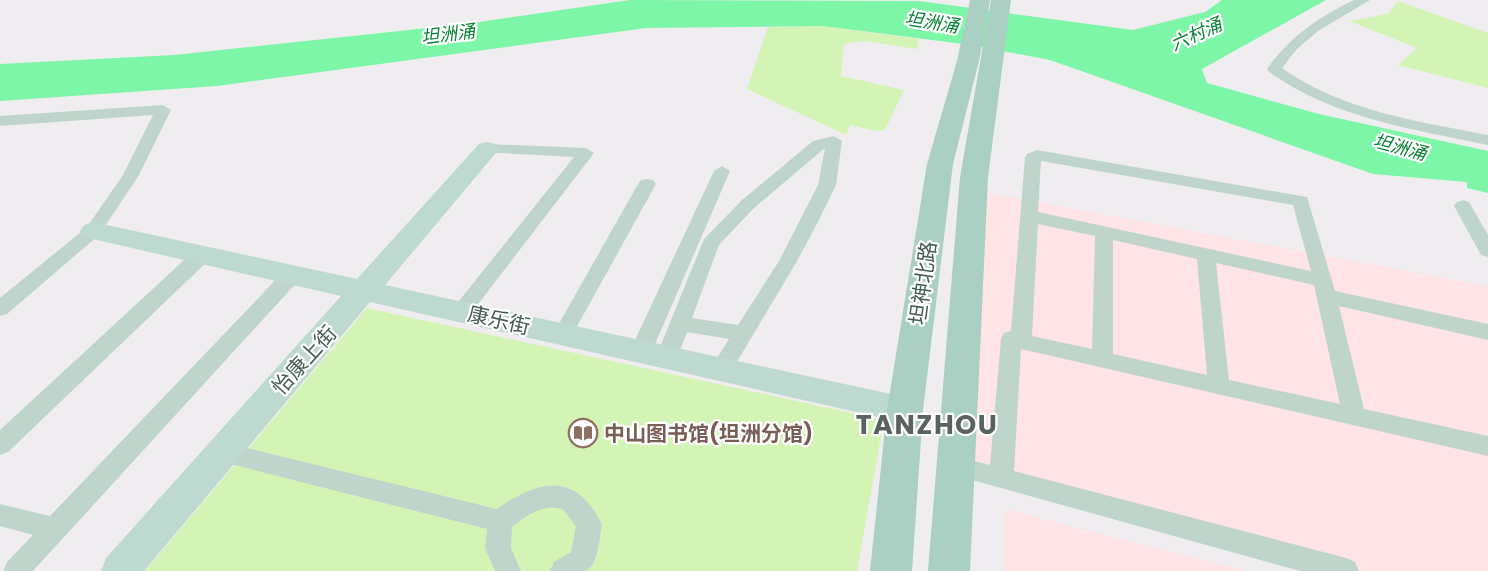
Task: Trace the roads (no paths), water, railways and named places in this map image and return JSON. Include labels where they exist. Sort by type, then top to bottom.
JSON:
[{"type":"main road","name":"坦神北路","points":[[949,571],[974,177],[980,0]]},
{"type":"main road","name":"坦神北路","points":[[891,571],[905,410],[940,164],[1001,0]]},
{"type":"street","points":[[1364,0],[1309,29],[1282,56],[1274,69],[1291,83],[1336,103],[1368,113],[1488,140]]},
{"type":"street","points":[[0,121],[163,110],[131,175],[93,231],[0,309]]},
{"type":"street","points":[[654,354],[679,323],[711,243],[748,204],[819,144],[834,141],[827,185],[787,264],[722,369]]},
{"type":"street","points":[[462,311],[586,153],[488,149]]},
{"type":"street","name":"怡康上街","points":[[120,571],[488,149]]},
{"type":"street","points":[[1021,341],[1033,157],[1037,154],[1301,201],[1325,288],[1354,416]]},
{"type":"street","points":[[654,354],[722,171]]},
{"type":"street","points":[[563,334],[647,184]]},
{"type":"street","points":[[1463,206],[1488,251]]},
{"type":"street","points":[[1029,216],[1206,255],[1488,332]]},
{"type":"street","name":"康乐街","points":[[93,231],[905,410]]},
{"type":"street","points":[[1102,360],[1104,233]]},
{"type":"street","points":[[0,445],[202,255]]},
{"type":"street","points":[[1206,255],[1219,386]]},
{"type":"street","points":[[16,571],[293,274]]},
{"type":"street","points":[[679,323],[743,333]]},
{"type":"street","points":[[1001,479],[1011,339],[1488,446]]},
{"type":"street","points":[[222,452],[500,521]]},
{"type":"street","points":[[955,466],[1346,571]]},
{"type":"street","points":[[508,571],[498,548],[500,521],[523,504],[552,495],[574,502],[589,525],[582,559],[563,571]]},
{"type":"street","points":[[0,515],[54,530]]},
{"type":"water","points":[[630,0],[919,1],[1133,30],[1205,12],[1222,0],[1326,0],[1202,69],[1207,83],[1319,114],[1488,151],[1488,193],[1467,188],[1467,182],[1373,174],[1050,60],[971,45],[823,26],[646,28],[217,86],[0,101],[0,64],[174,55],[465,24]]},
{"type":"place","name":"中山图书馆(坦洲分馆)","points":[[583,433]]},
{"type":"district","name":"TANZHOU","points":[[927,424]]},
{"type":"water label","name":"坦洲涌","points":[[932,22]]},
{"type":"water label","name":"坦洲涌","points":[[448,34]]},
{"type":"water label","name":"六村涌","points":[[1196,34]]},
{"type":"water label","name":"坦洲涌","points":[[1400,147]]}]
